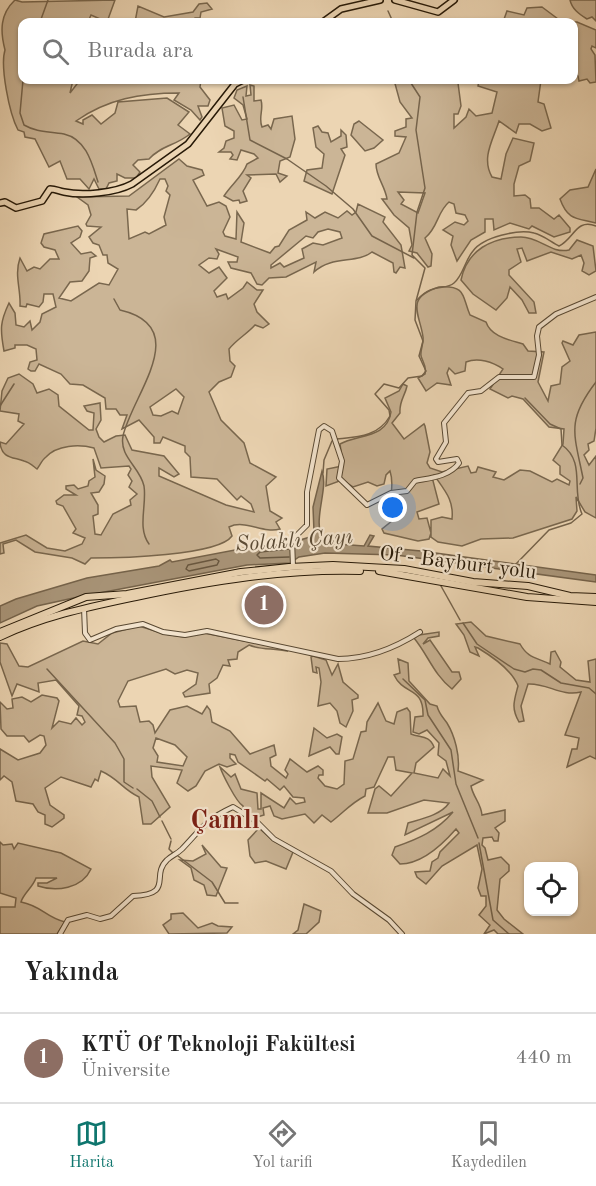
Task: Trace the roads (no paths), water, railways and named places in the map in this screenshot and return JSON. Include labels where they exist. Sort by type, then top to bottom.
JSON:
[{"type":"highway","name":"Of - Bayburt yolu","points":[[0,632],[76,600],[127,594],[241,572],[293,565],[404,569],[472,582],[529,586],[570,596],[596,599]]},
{"type":"highway","name":"Of - Bayburt yolu","points":[[0,637],[51,615],[274,572],[378,571],[527,597],[596,599]]},
{"type":"highway","points":[[527,597],[522,592],[529,586]]},
{"type":"highway","points":[[75,610],[76,600],[83,602],[83,608]]},
{"type":"main road","points":[[329,18],[341,9],[380,0]]},
{"type":"main road","points":[[395,0],[440,12],[454,0]]},
{"type":"main road","points":[[0,203],[5,202],[16,208],[32,206],[42,201],[50,189],[74,193],[124,189],[188,144],[236,84]]},
{"type":"street","points":[[293,565],[292,540],[307,525],[307,492],[319,430],[324,426],[332,431],[342,461],[339,478],[367,505],[391,493],[407,491],[415,481],[427,480],[445,473],[456,467],[459,461],[453,459],[438,462],[436,459],[446,442],[444,423],[460,401],[468,393],[481,391],[500,377],[534,377],[539,355],[537,336],[539,327],[556,314],[596,297]]},
{"type":"street","points":[[83,608],[85,633],[90,640],[116,629],[142,624],[163,632],[184,635],[207,631],[338,659],[352,659],[387,650],[420,632]]},
{"type":"street","points":[[60,934],[69,920],[87,915],[100,919],[111,916],[133,896],[148,895],[158,888],[166,860],[182,848],[206,821],[233,807],[256,821],[274,839],[331,871],[353,894],[388,920],[402,934]]},
{"type":"water","points":[[322,471],[324,479],[319,525],[324,543],[364,546],[370,535],[374,536],[368,546],[596,575],[596,582],[396,555],[325,553],[299,557],[290,563],[247,565],[78,597],[37,606],[0,623],[0,606],[87,578],[159,566],[170,560],[172,562],[261,545],[290,543],[310,537],[314,532],[313,507]]},
{"type":"waterway","points":[[41,18],[48,0]]},
{"type":"waterway","points":[[388,11],[391,18]]},
{"type":"waterway","points":[[23,84],[20,113],[24,125],[39,131],[64,134],[78,141],[87,153],[98,182]]},
{"type":"waterway","points":[[337,439],[366,435],[379,428],[390,416],[389,410],[375,394],[384,384],[399,388],[408,378],[422,376],[426,371],[419,356],[423,341],[415,320],[416,301],[425,268],[412,255],[417,212],[425,188],[416,130],[420,97],[412,84]]},
{"type":"waterway","points":[[243,97],[250,140],[287,159],[326,186],[353,209],[372,236],[414,258]]},
{"type":"waterway","points":[[417,300],[428,291],[454,283],[473,251],[492,238],[510,233],[527,232],[541,235],[559,246],[579,227],[589,224],[596,226]]},
{"type":"waterway","points":[[114,299],[120,310],[142,319],[153,331],[156,347],[146,383],[123,436],[124,450],[144,486],[143,524],[145,538],[149,544]]},
{"type":"waterway","points":[[580,484],[583,478],[575,438],[576,418],[586,395],[596,382]]},
{"type":"waterway","points":[[0,406],[14,384]]},
{"type":"waterway","points":[[516,564],[549,530],[571,523],[582,514],[579,505],[576,468],[574,460],[562,445],[561,429],[550,424],[525,398]]},
{"type":"waterway","points":[[323,473],[324,460],[332,441]]},
{"type":"waterway","points":[[441,586],[460,620]]},
{"type":"waterway","points":[[463,623],[477,644],[514,669],[525,672],[533,669],[541,670],[561,683],[589,688],[596,694]]},
{"type":"waterway","points":[[47,669],[115,743],[124,759],[124,782],[133,788]]},
{"type":"waterway","points":[[403,679],[425,700],[428,715],[451,750],[456,784],[478,838]]},
{"type":"waterway","points":[[137,789],[152,801],[160,817]]},
{"type":"waterway","points":[[162,821],[171,839]]},
{"type":"waterway","points":[[171,841],[169,849],[173,853]]},
{"type":"waterway","points":[[479,843],[493,920],[509,934]]},
{"type":"waterway","points":[[178,856],[212,882],[225,903],[238,903]]},
{"type":"place","name":"KTÜ Of Teknoloji Fakültesi","points":[[264,605]]},
{"type":"district","name":"Çamlı","points":[[225,819]]},
{"type":"water label","name":"Solaklı Çayı","points":[[294,539]]}]
